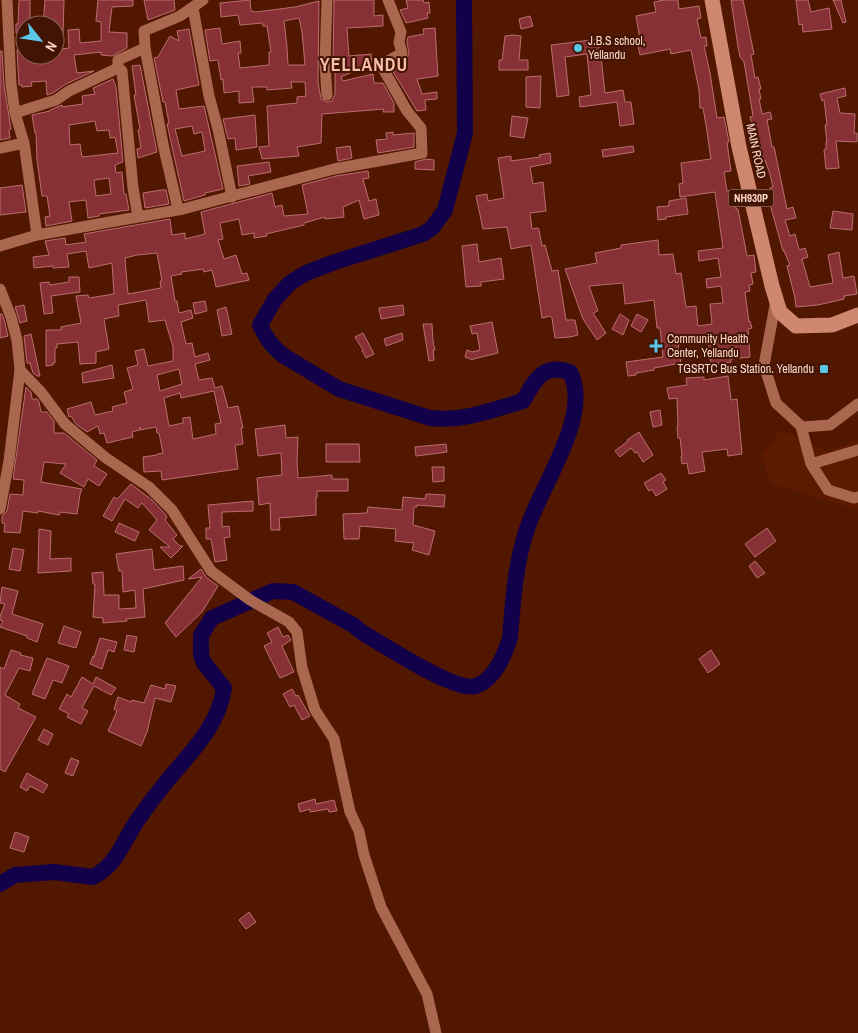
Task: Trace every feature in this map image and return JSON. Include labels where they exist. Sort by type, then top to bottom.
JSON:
[{"type":"highway","name":"MAIN ROAD","points":[[712,0],[740,147],[780,312],[796,326],[832,325],[858,315]]},
{"type":"street","points":[[8,0],[11,84],[15,113],[24,143],[37,236]]},
{"type":"street","points":[[178,209],[163,144],[145,48],[144,31],[180,16],[203,0]]},
{"type":"street","points":[[327,0],[325,64],[327,95]]},
{"type":"street","points":[[0,246],[37,236],[232,197],[334,168],[422,153],[421,128],[407,111],[381,66],[402,53],[401,32],[388,0]]},
{"type":"street","points":[[193,8],[209,96],[218,128],[232,197]]},
{"type":"street","points":[[138,217],[131,170],[122,71],[118,68],[118,60],[145,48]]},
{"type":"street","points":[[15,113],[56,100],[69,91],[118,68]]},
{"type":"street","points":[[0,148],[24,143]]},
{"type":"street","points":[[0,290],[17,340],[20,370],[9,461],[0,509]]},
{"type":"street","points":[[776,298],[764,365],[776,403],[801,426],[811,464],[828,490],[854,498],[858,497]]},
{"type":"street","points":[[20,370],[41,392],[65,424],[106,458],[148,487],[172,510],[211,571],[250,600],[289,622],[297,632],[302,668],[315,710],[334,739],[350,812],[358,831],[381,907],[427,994],[436,1033]]},
{"type":"street","points":[[801,426],[830,425],[858,404]]},
{"type":"street","points":[[811,464],[858,450]]},
{"type":"shaded area","points":[[780,430],[829,452],[858,439],[858,510],[771,484],[761,456]]},
{"type":"building","points":[[19,0],[30,0],[30,15],[18,15]]},
{"type":"building","points":[[45,0],[64,0],[64,15],[44,15]]},
{"type":"building","points":[[98,0],[133,0],[133,6],[112,7],[109,32],[127,33],[127,48],[112,56],[101,55],[101,52],[74,55],[77,73],[94,71],[66,84],[53,93],[47,95],[46,81],[31,82],[32,86],[22,87],[22,85],[19,85],[18,65],[65,65],[65,49],[69,48],[68,30],[79,29],[80,43],[101,41],[101,22],[96,21]]},
{"type":"building","points":[[144,0],[174,0],[175,10],[148,20]]},
{"type":"building","points":[[250,0],[251,11],[256,12],[295,7],[319,1],[318,82],[321,99],[327,102],[332,101],[335,94],[335,66],[333,66],[334,0],[374,0],[374,16],[383,15],[383,26],[347,28],[349,56],[371,54],[372,63],[341,77],[343,81],[373,74],[374,83],[383,83],[394,103],[394,112],[383,112],[384,109],[322,114],[321,143],[297,147],[299,156],[262,159],[259,147],[269,146],[267,106],[297,103],[297,97],[306,96],[305,82],[291,82],[292,88],[267,90],[267,87],[252,87],[254,102],[239,103],[239,91],[224,93],[223,79],[221,80],[218,60],[210,61],[205,30],[220,28],[222,44],[240,41],[241,53],[238,53],[240,68],[269,65],[269,52],[271,52],[267,26],[263,26],[262,23],[240,25],[238,15],[221,17],[220,3]],"holes":[[[299,18],[305,65],[288,65],[284,21]]]},
{"type":"building","points":[[406,0],[429,2],[430,13],[427,13],[428,18],[406,23],[400,10],[408,8]]},
{"type":"building","points":[[678,0],[679,9],[699,6],[701,18],[697,19],[701,38],[706,37],[707,46],[704,46],[717,118],[724,117],[729,142],[727,142],[731,171],[724,172],[727,191],[733,190],[747,256],[754,255],[756,272],[751,273],[753,284],[749,285],[750,291],[745,292],[749,322],[752,328],[748,329],[750,357],[731,359],[731,362],[711,365],[708,341],[678,345],[681,363],[654,368],[654,370],[628,376],[626,362],[663,357],[660,328],[657,328],[654,300],[625,304],[623,283],[589,286],[598,311],[593,313],[606,333],[597,340],[583,319],[565,269],[597,263],[595,253],[621,248],[621,245],[658,240],[659,255],[673,254],[676,274],[681,273],[686,307],[696,306],[698,326],[712,324],[710,304],[723,303],[721,286],[707,288],[706,279],[721,277],[718,258],[699,261],[698,251],[723,248],[715,192],[680,197],[679,184],[683,183],[681,163],[711,159],[703,108],[700,108],[699,90],[691,50],[671,54],[670,49],[640,55],[638,46],[641,45],[636,16],[656,12],[654,2]]},
{"type":"building","points":[[731,0],[743,0],[754,54],[751,55],[755,78],[758,77],[761,89],[759,89],[761,99],[759,99],[762,114],[770,112],[772,119],[767,120],[787,209],[793,207],[796,218],[785,220],[790,236],[795,234],[799,250],[805,248],[808,257],[802,259],[810,287],[833,283],[828,255],[839,252],[843,278],[854,276],[857,294],[844,296],[844,299],[818,305],[796,307],[787,266],[790,265],[783,251],[768,197],[772,196],[770,188],[773,187],[770,174],[765,160],[763,161],[755,123],[752,124],[750,117],[753,116],[744,62],[740,57],[738,47]]},
{"type":"building","points":[[796,0],[808,0],[811,12],[829,8],[832,29],[803,32],[802,24],[799,25]]},
{"type":"building","points":[[833,0],[841,0],[846,22],[843,23]]},
{"type":"building","points":[[530,16],[533,26],[521,29],[519,19]]},
{"type":"building","points":[[435,28],[438,76],[417,79],[422,94],[437,92],[437,99],[425,100],[426,110],[417,111],[392,70],[405,65],[405,60],[409,54],[408,37],[424,34],[423,29]]},
{"type":"building","points":[[189,29],[199,85],[176,90],[179,109],[204,106],[223,189],[184,201],[167,124],[169,123],[165,102],[163,102],[154,58],[158,57],[170,36],[179,41],[177,31]],"holes":[[[192,126],[194,134],[202,132],[205,151],[182,156],[175,129]]]},
{"type":"building","points":[[505,36],[521,36],[519,60],[528,60],[528,70],[499,70],[499,60],[502,60]]},
{"type":"building","points":[[599,39],[605,93],[623,90],[625,102],[631,102],[634,124],[620,126],[617,102],[580,107],[579,97],[591,95],[587,54],[565,57],[569,95],[557,97],[551,45]]},
{"type":"building","points":[[0,51],[2,51],[4,85],[11,129],[9,130],[10,138],[0,140]]},
{"type":"building","points":[[140,65],[157,152],[138,158],[137,149],[141,148],[138,130],[140,129],[134,95],[136,95],[132,66]]},
{"type":"building","points":[[541,76],[540,108],[526,107],[526,77]]},
{"type":"building","points":[[113,79],[116,87],[123,162],[115,165],[116,173],[122,172],[124,194],[126,194],[129,210],[99,214],[99,216],[88,218],[86,200],[69,202],[72,221],[46,226],[45,217],[50,216],[47,196],[42,196],[37,160],[36,133],[32,115],[50,111],[62,105],[62,107],[83,104],[82,96],[95,94],[93,88]],"holes":[[[95,121],[97,131],[109,130],[110,138],[115,137],[118,153],[82,157],[80,144],[70,145],[69,125]],[[109,178],[111,194],[96,196],[94,180]]]},
{"type":"building","points":[[845,88],[846,96],[837,98],[840,113],[855,114],[854,133],[857,133],[857,142],[836,141],[839,168],[826,169],[824,150],[826,149],[827,142],[825,125],[827,125],[824,100],[822,101],[820,94]]},
{"type":"building","points":[[255,115],[257,147],[236,150],[235,138],[228,139],[223,119]]},
{"type":"building","points":[[512,116],[528,118],[524,138],[510,136]]},
{"type":"building","points":[[393,132],[393,135],[414,133],[414,147],[378,153],[376,140],[387,139],[386,133]]},
{"type":"building","points":[[350,146],[352,158],[338,161],[336,148]]},
{"type":"building","points":[[633,146],[634,152],[603,157],[602,150]]},
{"type":"building","points":[[550,153],[551,163],[530,167],[533,184],[543,182],[546,211],[530,213],[532,229],[538,228],[539,230],[542,246],[545,245],[552,271],[558,270],[566,320],[575,320],[578,335],[570,337],[555,338],[552,318],[550,316],[542,318],[531,245],[511,249],[507,227],[483,229],[476,196],[487,194],[488,201],[504,198],[498,158],[511,156],[511,161],[540,157],[539,155]]},
{"type":"building","points":[[426,159],[434,160],[434,170],[415,169],[415,162]]},
{"type":"building","points":[[269,162],[271,172],[248,176],[250,184],[239,186],[237,166]]},
{"type":"building","points":[[368,171],[369,178],[363,179],[369,201],[376,199],[379,215],[364,219],[359,200],[343,207],[344,217],[325,219],[325,217],[304,223],[304,225],[266,234],[267,236],[254,238],[254,233],[242,235],[239,219],[220,223],[223,239],[218,240],[224,259],[236,255],[242,274],[247,273],[249,280],[216,287],[212,270],[204,272],[203,269],[181,272],[182,274],[171,276],[179,313],[191,310],[193,318],[181,322],[186,344],[192,343],[195,357],[208,353],[210,360],[195,364],[199,380],[212,378],[215,388],[222,386],[228,408],[238,406],[243,428],[241,428],[243,444],[235,445],[238,469],[162,480],[161,471],[144,472],[143,457],[163,453],[156,427],[140,430],[140,427],[139,430],[132,432],[133,437],[107,443],[104,433],[100,434],[98,426],[87,432],[76,424],[71,416],[69,417],[67,409],[91,402],[95,415],[113,411],[112,407],[127,403],[124,392],[133,389],[127,368],[138,365],[135,351],[144,349],[148,366],[173,361],[173,347],[165,320],[149,322],[146,300],[118,305],[119,316],[104,319],[109,349],[96,352],[96,363],[80,364],[78,342],[57,344],[57,348],[55,348],[55,363],[46,366],[46,330],[61,330],[61,327],[81,323],[76,296],[88,295],[89,298],[114,294],[112,263],[89,268],[86,251],[67,254],[69,267],[34,268],[33,257],[49,255],[45,241],[65,238],[66,245],[86,242],[84,234],[170,219],[172,235],[185,233],[185,239],[205,234],[201,212],[272,193],[275,207],[282,205],[284,216],[308,214],[302,185],[336,176]],"holes":[[[157,253],[162,281],[160,281],[161,288],[128,294],[125,258]],[[179,369],[182,384],[160,391],[157,375]],[[214,391],[221,423],[215,424],[216,434],[193,439],[190,417],[183,418],[183,423],[169,426],[164,398],[180,393],[181,398]]]},
{"type":"building","points":[[22,185],[26,212],[0,215],[0,188]]},
{"type":"building","points":[[166,190],[169,204],[145,208],[143,193]]},
{"type":"building","points":[[686,198],[688,214],[658,220],[657,207],[669,206],[669,201]]},
{"type":"building","points":[[833,211],[853,214],[852,230],[830,228]]},
{"type":"building","points":[[477,244],[479,262],[501,258],[504,279],[481,282],[481,286],[466,287],[462,246]]},
{"type":"building","points":[[69,277],[79,277],[80,292],[51,296],[53,313],[44,314],[40,283],[49,282],[50,285],[69,282]]},
{"type":"building","points":[[205,301],[207,311],[195,314],[193,303]]},
{"type":"building","points":[[24,305],[27,321],[20,323],[15,307]]},
{"type":"building","points":[[403,305],[404,315],[381,319],[379,308]]},
{"type":"building","points":[[226,307],[232,334],[222,336],[217,310]]},
{"type":"building","points":[[0,314],[2,314],[4,319],[8,336],[0,338]]},
{"type":"building","points":[[620,314],[629,320],[623,335],[612,329]]},
{"type":"building","points":[[637,314],[648,320],[641,332],[631,326]]},
{"type":"building","points":[[492,322],[498,353],[473,360],[465,357],[467,350],[472,352],[480,350],[477,333],[472,334],[470,326]]},
{"type":"building","points":[[423,324],[432,324],[435,350],[433,350],[434,360],[429,361]]},
{"type":"building","points":[[363,333],[374,354],[366,358],[355,337]]},
{"type":"building","points":[[402,333],[403,340],[386,346],[384,339]]},
{"type":"building","points":[[31,334],[40,376],[33,373],[30,363],[27,363],[24,336]]},
{"type":"building","points":[[112,365],[114,378],[83,383],[82,373]]},
{"type":"building","points":[[728,376],[731,400],[737,399],[742,454],[728,456],[727,449],[702,452],[705,471],[689,474],[687,463],[682,464],[677,426],[677,398],[669,399],[667,388],[687,385],[686,378],[704,377],[704,380]]},
{"type":"building","points":[[26,387],[31,392],[32,399],[37,399],[39,402],[41,412],[47,412],[54,421],[54,433],[64,433],[97,460],[94,466],[107,474],[99,486],[88,479],[84,487],[60,473],[66,464],[44,462],[41,482],[82,489],[77,514],[60,512],[59,515],[38,511],[38,513],[23,511],[20,533],[4,532],[5,524],[2,523],[2,516],[7,511],[10,494],[23,495],[24,480],[13,479]]},
{"type":"building","points":[[660,410],[662,425],[653,427],[650,412]]},
{"type":"building","points":[[285,425],[286,438],[298,437],[298,478],[332,475],[332,479],[348,479],[348,491],[317,491],[316,515],[279,518],[280,530],[271,530],[270,503],[259,505],[257,478],[282,475],[281,453],[258,456],[255,429]]},
{"type":"building","points":[[639,432],[653,455],[643,462],[637,452],[635,453],[631,448],[620,457],[615,451]]},
{"type":"building","points":[[326,444],[359,444],[360,462],[326,462]]},
{"type":"building","points":[[446,444],[447,452],[416,456],[415,447]]},
{"type":"building","points":[[432,467],[444,467],[444,481],[433,482]]},
{"type":"building","points":[[661,473],[666,480],[663,482],[667,489],[656,496],[652,489],[649,491],[644,483]]},
{"type":"building","points":[[131,484],[152,500],[166,515],[165,520],[177,535],[173,539],[180,546],[183,546],[171,558],[160,547],[170,547],[149,530],[157,520],[142,503],[138,508],[125,499],[112,521],[103,516],[114,497],[117,499]]},
{"type":"building","points":[[426,494],[445,495],[444,507],[417,505],[417,507],[414,507],[413,525],[435,531],[429,555],[412,550],[414,543],[395,541],[396,529],[360,526],[359,539],[344,539],[343,514],[367,513],[368,507],[402,510],[403,497],[425,499]]},
{"type":"building","points":[[253,501],[253,511],[222,512],[222,527],[229,526],[230,537],[224,538],[227,560],[215,562],[211,539],[206,539],[206,528],[210,528],[208,505]]},
{"type":"building","points":[[119,523],[139,532],[135,541],[115,532]]},
{"type":"building","points":[[767,528],[776,541],[755,557],[745,544]]},
{"type":"building","points":[[39,529],[51,531],[50,559],[71,558],[71,571],[38,573]]},
{"type":"building","points":[[13,548],[24,550],[20,571],[9,569]]},
{"type":"building","points":[[152,549],[154,570],[183,566],[184,580],[143,589],[145,617],[103,623],[103,618],[93,617],[95,584],[93,584],[92,573],[103,572],[104,595],[119,595],[119,609],[136,608],[135,590],[123,592],[122,571],[119,571],[116,554]]},
{"type":"building","points":[[755,561],[765,573],[757,578],[749,566]]},
{"type":"building","points":[[201,569],[206,577],[218,586],[202,612],[176,637],[165,623],[202,577],[188,579]]},
{"type":"building","points":[[2,587],[18,591],[12,614],[43,624],[37,642],[27,638],[27,636],[0,627],[3,621],[0,620],[0,616],[5,604],[0,603]]},
{"type":"building","points":[[64,626],[81,632],[76,648],[58,643]]},
{"type":"building","points":[[278,627],[283,637],[288,635],[291,640],[282,646],[294,672],[280,678],[264,646],[272,642],[267,633]]},
{"type":"building","points":[[127,635],[137,637],[134,652],[124,650]]},
{"type":"building","points":[[100,638],[117,642],[114,652],[108,650],[102,669],[90,664]]},
{"type":"building","points":[[11,650],[21,653],[20,655],[33,658],[30,671],[19,668],[5,695],[20,704],[18,708],[36,717],[5,772],[0,769],[0,667],[4,669]]},
{"type":"building","points":[[711,650],[720,664],[708,673],[699,659]]},
{"type":"building","points":[[47,658],[69,666],[62,683],[53,680],[45,699],[32,694]]},
{"type":"building","points":[[82,677],[93,684],[96,677],[116,688],[111,695],[94,686],[82,708],[88,711],[81,724],[67,717],[69,714],[59,709],[67,694],[71,697]]},
{"type":"building","points":[[166,684],[176,686],[171,702],[155,698],[147,732],[141,746],[108,731],[117,711],[114,709],[118,697],[131,702],[132,700],[144,703],[151,685],[165,689]]},
{"type":"building","points":[[292,689],[296,696],[298,695],[310,716],[302,720],[294,705],[290,707],[283,694]]},
{"type":"building","points":[[44,729],[53,734],[48,745],[38,740]]},
{"type":"building","points":[[71,758],[79,761],[73,776],[65,773]]},
{"type":"building","points":[[27,773],[48,785],[43,793],[30,786],[27,791],[20,787]]},
{"type":"building","points":[[315,799],[316,804],[334,800],[337,811],[329,812],[328,809],[310,812],[310,809],[300,812],[298,804]]},
{"type":"building","points":[[15,832],[29,837],[24,852],[10,848]]},
{"type":"building","points":[[249,912],[256,922],[246,929],[239,920]]},
{"type":"waterway","points":[[0,884],[15,875],[54,872],[93,877],[115,858],[142,813],[194,749],[216,715],[224,688],[204,663],[201,655],[201,635],[212,618],[273,591],[293,592],[353,625],[420,667],[453,682],[466,686],[476,686],[483,683],[494,672],[502,659],[510,638],[513,598],[522,545],[533,514],[570,430],[575,409],[575,390],[570,372],[553,370],[541,375],[523,401],[465,417],[430,418],[339,389],[280,353],[270,342],[260,325],[275,299],[290,283],[306,273],[423,234],[432,228],[445,210],[465,133],[464,0]]},
{"type":"place","name":"J.B.S school, Yellandu","points":[[578,48]]},
{"type":"place","name":"Community Health Center, Yellandu","points":[[656,346]]},
{"type":"place","name":"TGSRTC Bus Station. Yellandu","points":[[824,369]]},
{"type":"district","name":"YELLANDU","points":[[364,64]]}]
